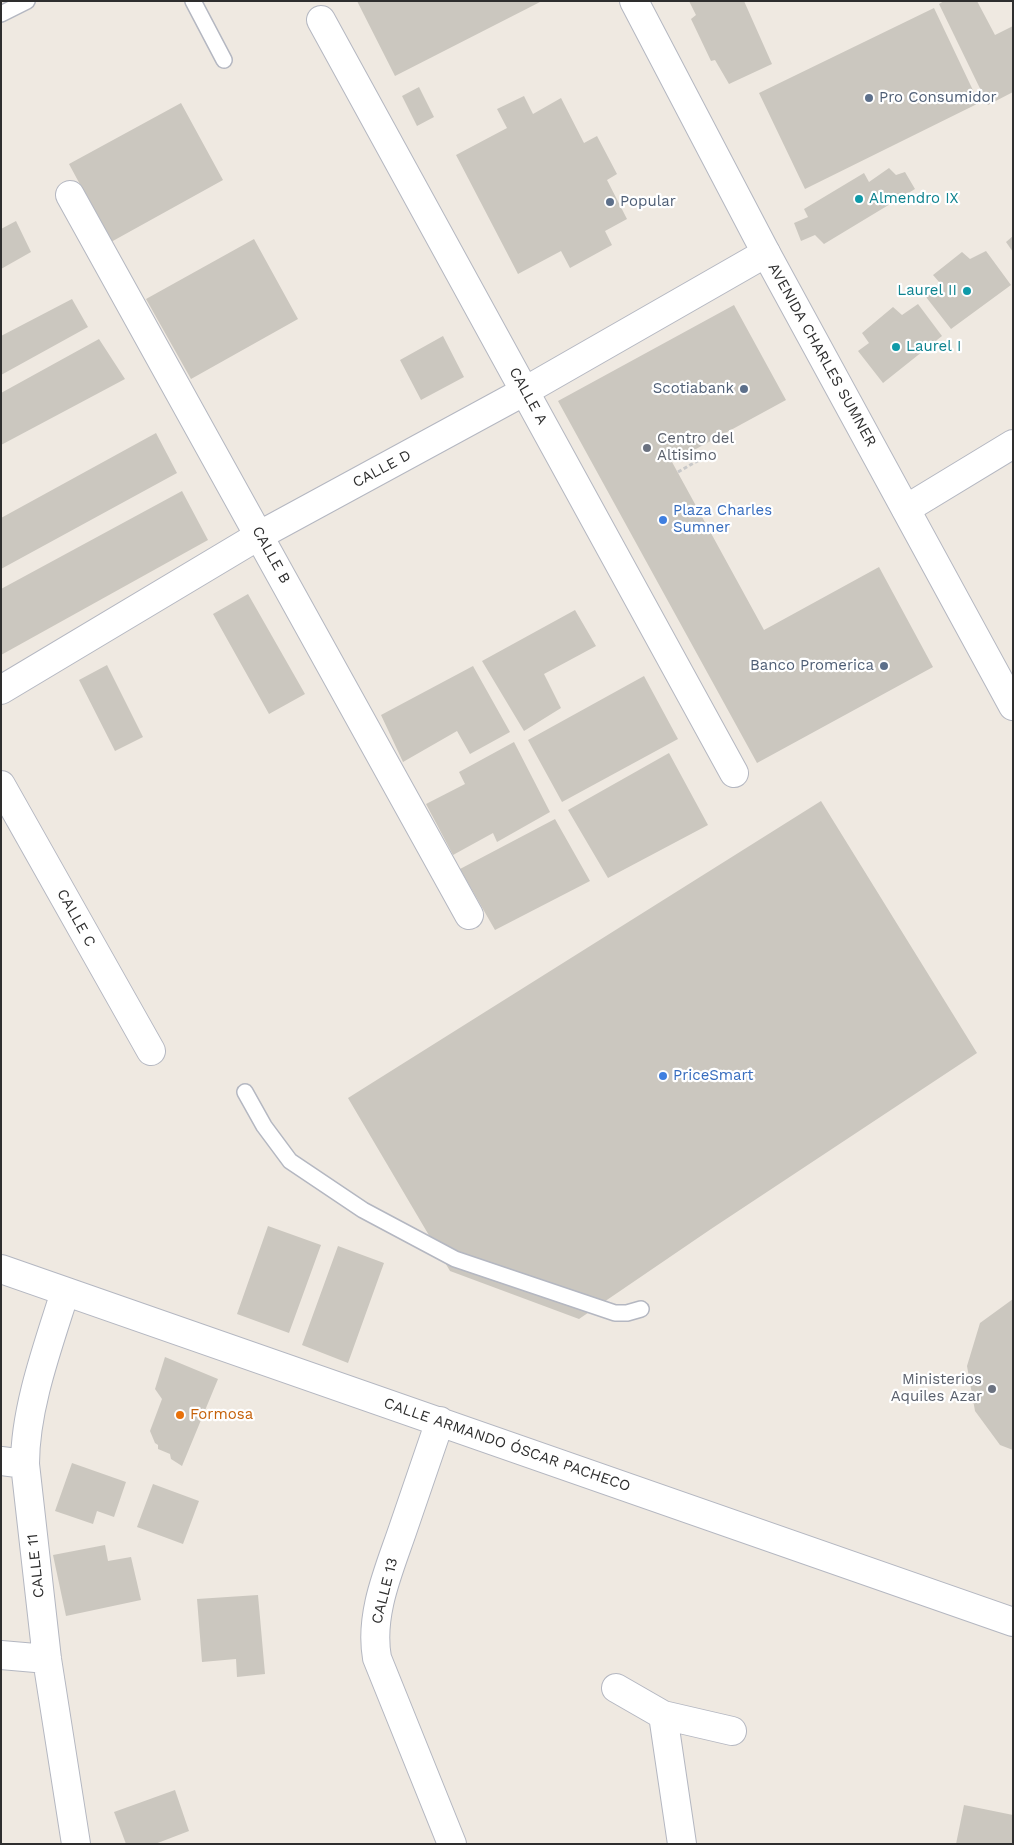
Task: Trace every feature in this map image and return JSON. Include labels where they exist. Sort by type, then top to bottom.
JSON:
[{"type":"street","name":"AVENIDA CHARLES SUMNER","points":[[634,1],[766,253],[1013,706]]},
{"type":"street","name":"CALLE A","points":[[321,20],[734,773]]},
{"type":"street","name":"CALLE B","points":[[70,195],[469,915]]},
{"type":"street","name":"CALLE D","points":[[1,690],[260,535],[525,391],[766,253]]},
{"type":"street","points":[[906,509],[1013,444]]},
{"type":"street","name":"CALLE C","points":[[1,785],[151,1051]]},
{"type":"street","name":"CALLE ARMANDO ÓSCAR PACHECO","points":[[1,1269],[1013,1622]]},
{"type":"street","name":"CALLE 11","points":[[65,1292],[30,1412],[25,1443],[13,1462],[76,1844]]},
{"type":"street","name":"CALLE 13","points":[[440,1421],[384,1585],[377,1619],[375,1646],[377,1658],[452,1844]]},
{"type":"street","points":[[1,1655],[47,1659]]},
{"type":"street","points":[[616,1688],[663,1715],[732,1731]]},
{"type":"street","points":[[663,1715],[682,1844]]},
{"type":"lane","points":[[1,14],[27,1]]},
{"type":"lane","points":[[193,1],[224,60]]},
{"type":"lane","points":[[245,1092],[264,1126],[290,1162],[363,1210],[455,1258],[615,1313],[627,1313],[641,1309]]},
{"type":"path","points":[[678,472],[706,456]]},
{"type":"building","points":[[357,1],[542,1],[395,76]]},
{"type":"building","points":[[689,1],[744,1],[772,64],[729,84],[715,60],[711,61],[691,19],[696,15]]},
{"type":"building","points":[[944,1],[977,1],[995,35],[1013,26],[1013,92],[988,105],[939,4]]},
{"type":"building","name":"Pro Consumidor","points":[[934,8],[979,103],[805,189],[759,93]]},
{"type":"building","points":[[419,87],[434,117],[417,126],[402,96]]},
{"type":"building","points":[[524,96],[533,114],[561,98],[584,143],[597,136],[617,174],[607,180],[627,219],[605,231],[612,245],[570,268],[561,251],[518,274],[456,155],[507,128],[497,109]]},
{"type":"building","points":[[181,103],[223,180],[111,242],[69,164]]},
{"type":"building","name":"Almendro IX","points":[[889,168],[896,175],[905,172],[915,189],[824,244],[815,235],[801,241],[794,223],[808,217],[804,209],[864,173],[869,182]]},
{"type":"building","points":[[16,221],[31,252],[1,269],[1,229]]},
{"type":"building","points":[[1013,236],[1013,252],[1006,242]]},
{"type":"building","points":[[254,239],[298,319],[191,379],[146,299]]},
{"type":"building","name":"Laurel II","points":[[986,251],[1011,285],[951,329],[926,297],[940,283],[933,275],[962,252],[970,259]]},
{"type":"building","points":[[72,299],[88,327],[1,375],[1,336]]},
{"type":"building","name":"Laurel I","points":[[918,304],[942,336],[883,383],[858,351],[869,343],[862,333],[893,307],[902,315]]},
{"type":"building","name":"Plaza Charles Sumner","points":[[734,305],[786,400],[672,462],[764,630],[879,567],[933,667],[757,763],[558,401]]},
{"type":"building","points":[[443,336],[464,377],[421,400],[400,360]]},
{"type":"building","points":[[99,339],[125,379],[1,445],[1,393]]},
{"type":"building","points":[[156,433],[177,473],[1,569],[1,518]]},
{"type":"building","points":[[182,491],[208,540],[1,655],[1,589]]},
{"type":"building","points":[[248,594],[305,694],[269,714],[213,614]]},
{"type":"building","points":[[575,610],[596,646],[544,674],[561,708],[524,731],[482,661]]},
{"type":"building","points":[[107,665],[143,737],[115,751],[79,680]]},
{"type":"building","points":[[473,666],[510,732],[470,754],[457,731],[403,762],[381,715]]},
{"type":"building","points":[[644,676],[678,739],[562,802],[528,740]]},
{"type":"building","points":[[514,742],[550,812],[497,842],[493,833],[453,855],[426,804],[465,784],[459,772]]},
{"type":"building","points":[[669,753],[708,825],[608,878],[568,810]]},
{"type":"building","name":"PriceSmart","points":[[821,801],[977,1053],[579,1319],[450,1271],[348,1098]]},
{"type":"building","points":[[555,819],[590,881],[495,930],[460,869]]},
{"type":"building","points":[[268,1226],[321,1245],[289,1333],[237,1314]]},
{"type":"building","points":[[338,1246],[384,1263],[348,1363],[302,1345]]},
{"type":"building","name":"Ministerios Aquiles Azar","points":[[1013,1299],[1013,1450],[1000,1445],[975,1411],[967,1366],[980,1323]]},
{"type":"building","name":"Formosa","points":[[165,1357],[218,1379],[182,1466],[171,1459],[170,1454],[158,1449],[158,1445],[155,1443],[150,1431],[162,1399],[155,1389]]},
{"type":"building","points":[[72,1463],[126,1482],[114,1517],[97,1511],[93,1524],[55,1511]]},
{"type":"building","points":[[153,1484],[199,1501],[183,1544],[137,1527]]},
{"type":"building","points":[[105,1545],[108,1561],[131,1557],[141,1600],[66,1616],[53,1555]]},
{"type":"building","points":[[258,1595],[265,1674],[237,1677],[236,1659],[202,1662],[197,1599]]},
{"type":"building","points":[[175,1790],[189,1831],[155,1844],[126,1844],[114,1812]]},
{"type":"building","points":[[964,1805],[1013,1815],[1013,1844],[956,1844]]},
{"type":"place","name":"Pro Consumidor","points":[[869,98]]},
{"type":"place","name":"Almendro IX","points":[[859,199]]},
{"type":"place","name":"Popular","points":[[610,202]]},
{"type":"place","name":"Laurel II","points":[[967,291]]},
{"type":"place","name":"Laurel I","points":[[896,347]]},
{"type":"place","name":"Scotiabank","points":[[744,389]]},
{"type":"place","name":"Centro del Altisimo","points":[[647,448]]},
{"type":"place","name":"Plaza Charles Sumner","points":[[663,520]]},
{"type":"place","name":"Banco Promerica","points":[[884,666]]},
{"type":"place","name":"PriceSmart","points":[[663,1076]]},
{"type":"place","name":"Ministerios Aquiles Azar","points":[[992,1389]]},
{"type":"place","name":"Formosa","points":[[180,1415]]}]
